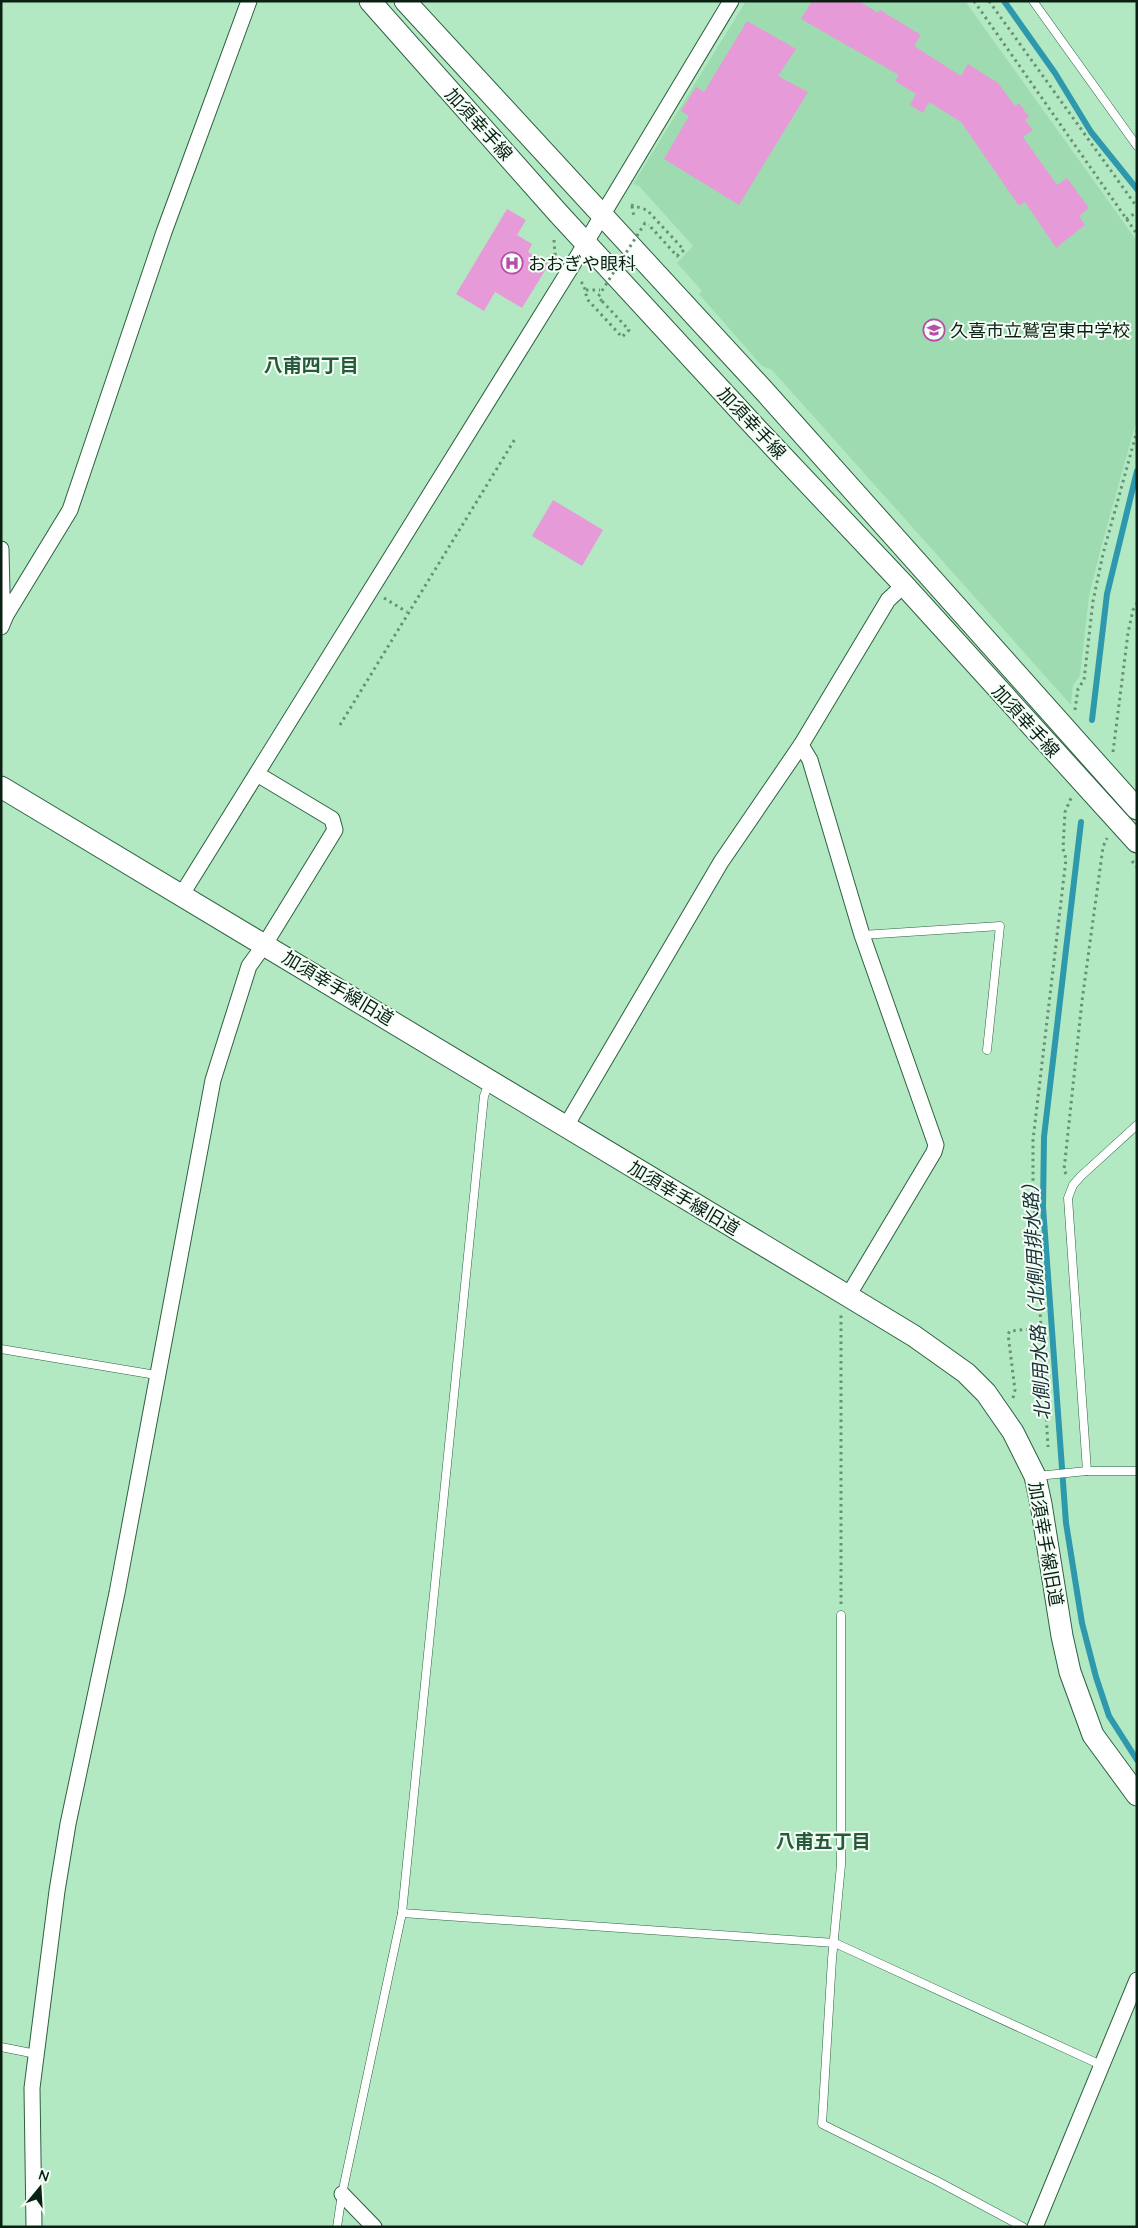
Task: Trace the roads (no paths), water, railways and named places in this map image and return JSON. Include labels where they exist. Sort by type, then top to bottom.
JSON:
[{"type":"main road","name":"加須幸手線","points":[[370,1],[585,242],[904,585],[1137,842]]},
{"type":"main road","name":"加須幸手線","points":[[405,1],[767,394],[1137,809]]},
{"type":"main road","name":"加須幸手線旧道","points":[[1,787],[182,894],[848,1296],[947,1358],[966,1373],[999,1411],[1041,1475],[1041,1504],[1062,1636],[1070,1672],[1093,1734],[1137,1795]]},
{"type":"street","points":[[4,621],[70,510],[164,232],[248,1]]},
{"type":"street","points":[[182,894],[602,215],[731,1]]},
{"type":"street","points":[[1,549],[4,621]]},
{"type":"street","points":[[566,1126],[721,862],[802,745],[888,600],[904,585]]},
{"type":"street","points":[[802,745],[810,760],[862,936],[936,1145],[934,1152],[848,1296]]},
{"type":"street","points":[[34,2227],[32,2098],[36,2054],[68,1824],[117,1593],[156,1375],[213,1080],[249,966],[265,944],[335,830],[332,819],[257,774]]},
{"type":"street","points":[[1035,2227],[1137,1980]]},
{"type":"street","points":[[342,2194],[374,2227]]},
{"type":"lane","points":[[1033,1],[1137,146]]},
{"type":"lane","points":[[862,936],[1000,926],[986,1050]]},
{"type":"lane","points":[[337,2227],[342,2194],[402,1913],[484,1096],[491,1080]]},
{"type":"lane","points":[[1087,1471],[1068,1198],[1073,1185],[1137,1125]]},
{"type":"lane","points":[[1,1349],[156,1375]]},
{"type":"lane","points":[[1041,1475],[1087,1471],[1137,1471]]},
{"type":"lane","points":[[841,1615],[841,1865],[822,2124],[937,2181],[1023,2227]]},
{"type":"lane","points":[[402,1913],[835,1943],[1101,2065]]},
{"type":"lane","points":[[1,2047],[36,2054]]},
{"type":"waterway","name":"北側用水路（北側用排水路）","points":[[1004,1],[1055,73],[1091,132],[1137,189]]},
{"type":"waterway","name":"北側用水路（北側用排水路）","points":[[1092,720],[1107,594],[1137,471]]},
{"type":"waterway","name":"北側用水路（北側用排水路）","points":[[1081,822],[1044,1137],[1043,1207],[1066,1523],[1082,1623],[1096,1677],[1109,1716],[1137,1760]]},
{"type":"place","name":"おおぎや眼科","points":[[512,263]]},
{"type":"place","name":"久喜市立鷲宮東中学校","points":[[934,330]]},
{"type":"district","name":"八甫四丁目","points":[[311,365]]},
{"type":"district","name":"八甫五丁目","points":[[823,1841]]}]
